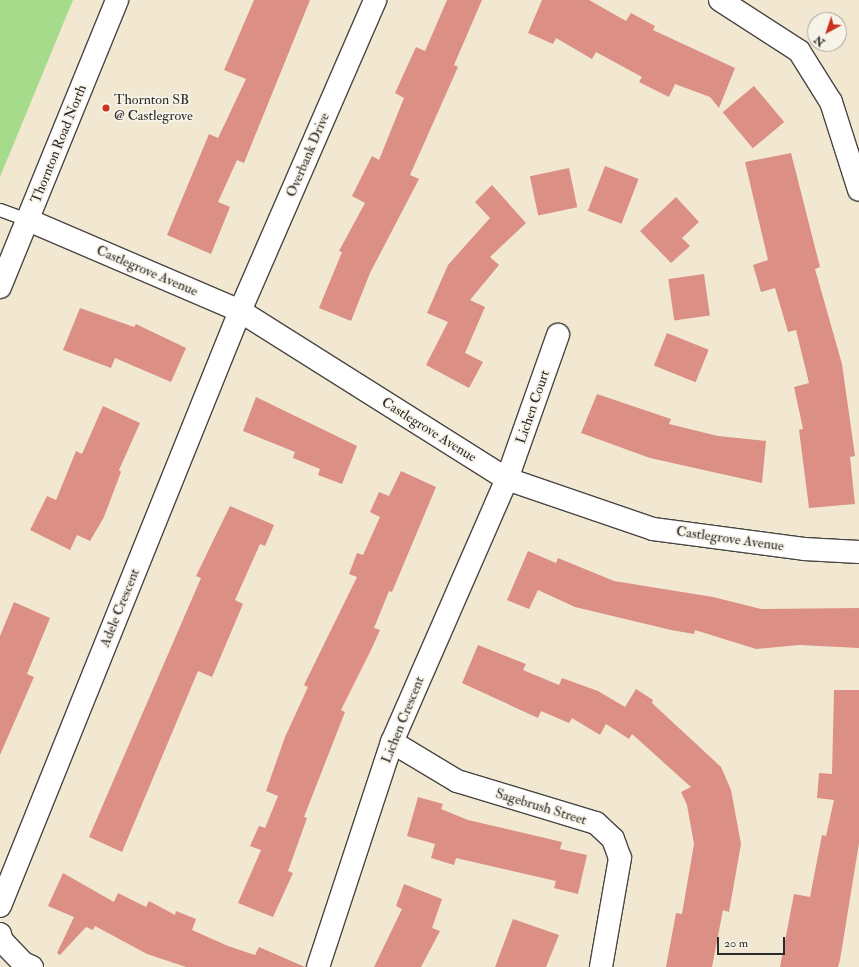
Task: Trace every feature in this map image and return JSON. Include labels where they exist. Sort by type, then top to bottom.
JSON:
[{"type":"street","name":"Thornton Road North","points":[[0,288],[117,0]]},
{"type":"street","name":"Overbank Drive","points":[[240,311],[375,0]]},
{"type":"street","points":[[720,0],[799,52],[831,102],[859,190]]},
{"type":"street","name":"Castlegrove Avenue","points":[[28,220],[240,311],[507,479],[654,529],[804,549],[859,552]]},
{"type":"street","name":"Adele Crescent","points":[[0,906],[240,311]]},
{"type":"street","name":"Lichen Court","points":[[507,479],[558,335]]},
{"type":"street","name":"Lichen Crescent","points":[[318,967],[392,742],[507,479]]},
{"type":"street","name":"Sagebrush Street","points":[[392,742],[457,782],[596,824],[614,839],[620,858],[601,967]]},
{"type":"street","points":[[0,934],[2,941],[22,963],[32,967]]},
{"type":"lane","points":[[0,210],[28,220]]},
{"type":"green space","points":[[0,0],[73,0],[0,177]]},
{"type":"building","points":[[254,0],[310,0],[244,163],[237,160],[218,202],[230,207],[211,254],[167,235],[209,134],[218,138],[246,79],[224,70]]},
{"type":"building","points":[[447,0],[482,0],[454,65],[458,67],[410,175],[419,179],[370,273],[351,321],[319,308],[342,252],[339,251],[365,203],[352,196],[372,156],[379,160],[404,98],[395,93],[416,47],[425,51]]},
{"type":"building","points":[[542,0],[589,0],[626,21],[631,13],[655,26],[653,30],[735,68],[719,108],[710,97],[675,84],[669,97],[639,82],[642,77],[596,52],[592,59],[556,38],[553,44],[528,33]]},
{"type":"building","points":[[754,86],[784,122],[753,148],[723,112]]},
{"type":"building","points":[[791,153],[820,267],[815,269],[842,364],[855,456],[850,457],[855,504],[809,508],[799,430],[803,429],[794,387],[809,383],[796,330],[788,332],[775,288],[761,292],[753,265],[768,260],[745,162]]},
{"type":"building","points":[[605,166],[639,179],[621,224],[588,211]]},
{"type":"building","points":[[569,168],[577,207],[538,215],[530,176]]},
{"type":"building","points":[[492,185],[526,223],[490,257],[499,265],[470,300],[485,307],[465,353],[483,362],[469,388],[426,365],[448,322],[427,313],[448,265],[490,218],[475,202]]},
{"type":"building","points":[[676,197],[699,222],[682,238],[690,246],[671,263],[640,231]]},
{"type":"building","points":[[704,274],[710,316],[674,321],[668,279]]},
{"type":"building","points":[[80,308],[134,327],[136,324],[186,348],[171,382],[115,358],[111,368],[63,350]]},
{"type":"building","points":[[667,333],[709,350],[696,382],[654,365]]},
{"type":"building","points":[[597,394],[671,419],[669,424],[718,436],[766,441],[762,483],[650,458],[581,433]]},
{"type":"building","points":[[256,397],[357,446],[342,484],[318,475],[320,469],[293,458],[295,452],[243,431]]},
{"type":"building","points":[[103,406],[140,423],[119,470],[121,472],[104,517],[90,541],[77,535],[70,550],[30,530],[47,496],[56,500],[76,451],[82,454]]},
{"type":"building","points":[[401,471],[436,487],[392,592],[389,591],[374,628],[380,630],[341,710],[345,712],[304,817],[307,818],[288,871],[293,873],[273,917],[238,903],[261,850],[250,846],[259,826],[265,828],[278,796],[266,791],[285,737],[308,687],[304,685],[357,577],[349,574],[357,553],[363,555],[380,517],[370,512],[379,492],[389,496]]},
{"type":"building","points":[[230,506],[274,525],[265,546],[260,544],[235,600],[243,604],[212,677],[198,671],[122,852],[89,837],[201,578],[196,576]]},
{"type":"building","points":[[528,551],[556,563],[558,558],[614,581],[713,597],[761,609],[859,608],[859,648],[799,645],[756,649],[695,630],[694,634],[671,630],[575,607],[538,590],[529,609],[507,600]]},
{"type":"building","points":[[14,602],[50,618],[27,674],[34,677],[0,755],[0,636]]},
{"type":"building","points":[[478,645],[526,664],[523,670],[559,685],[562,678],[598,691],[625,707],[636,689],[653,700],[652,703],[721,767],[731,790],[741,844],[729,912],[723,910],[712,967],[666,967],[676,913],[682,914],[694,844],[687,805],[681,792],[691,787],[632,734],[629,739],[606,724],[600,735],[572,718],[569,723],[541,711],[538,718],[462,683]]},
{"type":"building","points":[[834,690],[859,690],[859,843],[840,960],[838,967],[780,967],[794,894],[810,897],[822,835],[826,836],[834,800],[817,798],[819,773],[832,774]]},
{"type":"building","points":[[418,797],[443,804],[441,809],[468,820],[562,842],[560,849],[587,855],[578,894],[554,888],[556,881],[456,858],[454,865],[431,858],[435,844],[407,836]]},
{"type":"building","points":[[63,873],[114,902],[118,893],[146,907],[149,901],[175,915],[176,911],[196,919],[192,930],[228,946],[255,955],[259,947],[305,967],[186,967],[147,954],[95,926],[93,930],[86,927],[60,955],[57,953],[74,917],[48,906]]},
{"type":"building","points":[[404,884],[442,899],[432,928],[440,931],[421,967],[374,967],[402,909],[396,906]]},
{"type":"building","points":[[513,919],[559,935],[546,967],[495,967]]},
{"type":"place","name":"Thornton SB @ Castlegrove","points":[[106,108]]}]
